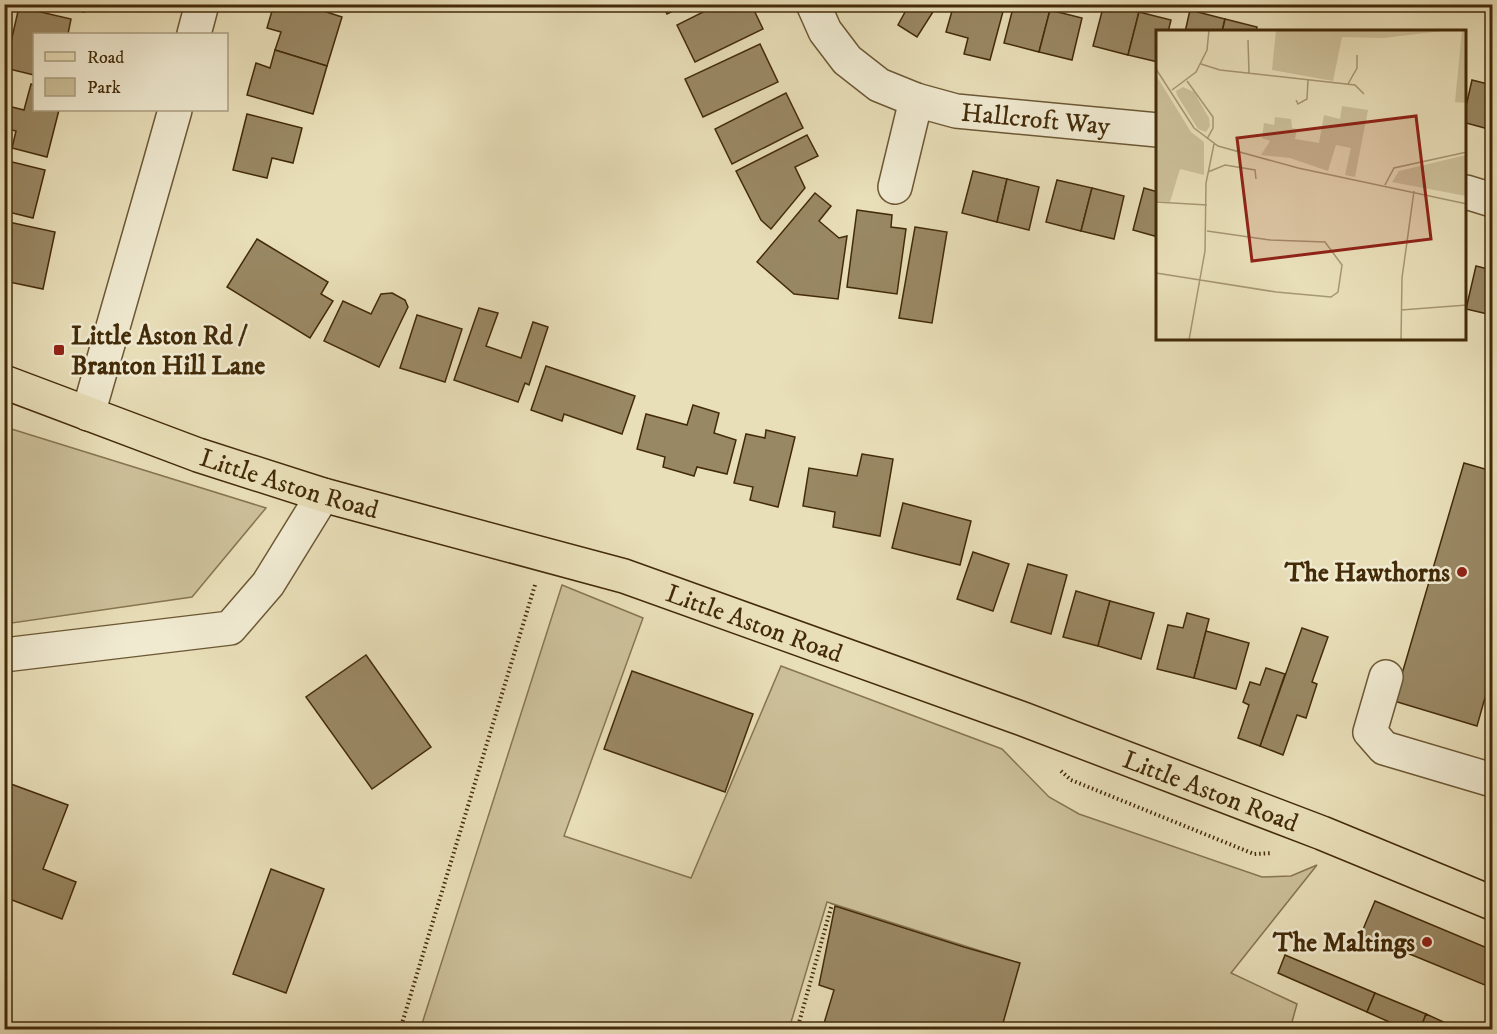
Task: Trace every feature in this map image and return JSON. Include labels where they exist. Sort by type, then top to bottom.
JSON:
[{"type":"main road","name":"Little Aston Road","points":[[4,382],[198,455],[323,495],[624,576],[1023,719],[1322,833],[1492,903]]},
{"type":"street","points":[[194,33],[202,4]]},
{"type":"street","name":"Hallcroft Way","points":[[813,4],[825,31],[847,60],[879,85],[916,100],[956,111],[1156,130]]},
{"type":"street","points":[[895,187],[916,100]]},
{"type":"street","points":[[88,414],[175,111]]},
{"type":"street","points":[[1467,192],[1492,200]]},
{"type":"street","points":[[4,656],[230,628],[268,584],[323,495]]},
{"type":"street","points":[[1386,676],[1370,732],[1384,748],[1492,780]]},
{"type":"path","points":[[400,1029],[544,553]]},
{"type":"path","points":[[797,1029],[832,904]]},
{"type":"green space","points":[[5,427],[266,508],[192,597],[5,624]]},
{"type":"green space","points":[[562,585],[643,618],[564,836],[691,878],[781,666],[1002,749],[1049,797],[1079,814],[1262,877],[1291,876],[1317,865],[1231,973],[1297,1004],[1290,1029],[1001,1029],[1019,963],[827,902],[789,1029],[420,1030]]},
{"type":"building","points":[[52,4],[86,4],[84,12]]},
{"type":"building","points":[[274,4],[302,4],[342,17],[327,66],[275,50],[281,32],[267,28]]},
{"type":"building","points":[[662,4],[687,4],[667,14]]},
{"type":"building","points":[[719,4],[751,4],[763,29],[695,62],[677,25]]},
{"type":"building","points":[[893,4],[938,4],[917,37],[898,25],[905,12]]},
{"type":"building","points":[[954,4],[1005,4],[990,60],[964,54],[968,38],[946,32]]},
{"type":"building","points":[[1014,4],[1030,4],[1050,10],[1039,52],[1004,43]]},
{"type":"building","points":[[1104,4],[1139,12],[1128,55],[1093,46]]},
{"type":"building","points":[[19,7],[71,19],[68,33],[33,33],[33,75],[5,68]]},
{"type":"building","points":[[1050,10],[1082,18],[1072,60],[1039,52]]},
{"type":"building","points":[[1190,10],[1225,19],[1222,30],[1185,30]]},
{"type":"building","points":[[1139,12],[1171,20],[1168,30],[1156,30],[1156,62],[1128,55]]},
{"type":"building","points":[[1225,19],[1257,27],[1256,30],[1222,30]]},
{"type":"building","points":[[760,44],[778,82],[703,117],[685,79]]},
{"type":"building","points":[[275,50],[327,66],[313,114],[247,95],[256,63],[270,68]]},
{"type":"building","points":[[1472,80],[1492,85],[1492,130],[1467,123],[1467,102]]},
{"type":"building","points":[[31,84],[33,85],[33,111],[59,111],[47,157],[12,148],[16,131],[4,128],[4,105],[24,110]]},
{"type":"building","points":[[786,93],[803,128],[732,164],[715,129]]},
{"type":"building","points":[[247,114],[302,128],[293,163],[272,158],[267,178],[233,170]]},
{"type":"building","points":[[807,135],[818,156],[795,167],[805,188],[771,229],[761,220],[736,171]]},
{"type":"building","points":[[4,160],[45,170],[33,218],[4,211]]},
{"type":"building","points":[[973,171],[1007,179],[997,222],[962,213]]},
{"type":"building","points":[[1007,179],[1039,187],[1029,230],[997,222]]},
{"type":"building","points":[[1057,180],[1092,188],[1081,231],[1046,222]]},
{"type":"building","points":[[1092,188],[1124,196],[1114,239],[1081,231]]},
{"type":"building","points":[[1144,188],[1156,191],[1156,236],[1133,230]]},
{"type":"building","points":[[815,193],[831,206],[819,221],[839,238],[847,236],[838,299],[794,294],[757,262]]},
{"type":"building","points":[[857,210],[892,215],[891,227],[906,229],[897,294],[847,287]]},
{"type":"building","points":[[4,221],[55,232],[43,289],[4,281]]},
{"type":"building","points":[[915,227],[947,232],[932,323],[899,318]]},
{"type":"building","points":[[257,239],[328,282],[321,294],[333,301],[310,338],[227,287]]},
{"type":"building","points":[[1476,266],[1492,270],[1492,315],[1467,309]]},
{"type":"building","points":[[392,293],[405,300],[408,307],[379,367],[324,341],[343,301],[371,314],[381,294]]},
{"type":"building","points":[[479,308],[498,313],[486,346],[521,358],[533,322],[548,327],[529,385],[525,383],[518,402],[454,380]]},
{"type":"building","points":[[417,315],[462,329],[445,382],[400,368]]},
{"type":"building","points":[[546,366],[635,396],[622,434],[564,414],[562,421],[531,410]]},
{"type":"building","points":[[693,405],[719,413],[714,433],[736,440],[727,474],[697,467],[694,476],[663,467],[665,457],[637,449],[646,414],[687,425]]},
{"type":"building","points":[[766,430],[795,437],[778,507],[750,500],[753,487],[734,483],[746,434],[765,438]]},
{"type":"building","points":[[862,454],[893,459],[880,536],[833,527],[835,512],[803,506],[809,468],[857,476]]},
{"type":"building","name":"The Hawthorns","points":[[1464,463],[1492,471],[1492,673],[1477,726],[1394,701]]},
{"type":"building","points":[[903,503],[971,521],[960,565],[892,548]]},
{"type":"building","points":[[973,552],[1009,564],[993,611],[957,599]]},
{"type":"building","points":[[1028,564],[1067,575],[1051,634],[1011,622]]},
{"type":"building","points":[[1076,591],[1110,601],[1098,646],[1063,637]]},
{"type":"building","points":[[1110,601],[1154,613],[1141,659],[1098,646]]},
{"type":"building","points":[[1187,613],[1209,619],[1194,678],[1157,669],[1168,625],[1183,628]]},
{"type":"building","points":[[1302,628],[1328,637],[1312,682],[1317,684],[1306,718],[1297,715],[1283,755],[1260,746]]},
{"type":"building","points":[[1206,631],[1249,643],[1236,689],[1194,678]]},
{"type":"building","points":[[366,655],[431,747],[372,789],[306,697]]},
{"type":"building","points":[[1266,668],[1285,674],[1260,746],[1238,738],[1249,705],[1243,702],[1250,682],[1260,685]]},
{"type":"building","points":[[632,671],[753,714],[725,792],[604,749]]},
{"type":"building","points":[[11,784],[68,805],[43,869],[76,882],[62,919],[4,897],[4,803]]},
{"type":"building","points":[[271,869],[324,889],[286,993],[233,974]]},
{"type":"building","name":"The Maltings","points":[[1375,901],[1492,950],[1492,988],[1361,934]]},
{"type":"building","points":[[835,906],[1020,963],[1001,1030],[822,1030],[834,990],[819,985]]},
{"type":"building","points":[[1285,955],[1375,993],[1367,1012],[1278,973]]},
{"type":"building","points":[[1375,993],[1426,1014],[1420,1030],[1407,1030],[1367,1012]]},
{"type":"building","points":[[1426,1014],[1461,1030],[1420,1030]]},
{"type":"place","name":"Little Aston Rd / Branton Hill Lane","points":[[59,350]]},
{"type":"place","name":"The Hawthorns","points":[[1462,572]]},
{"type":"place","name":"The Maltings","points":[[1427,942]]}]
